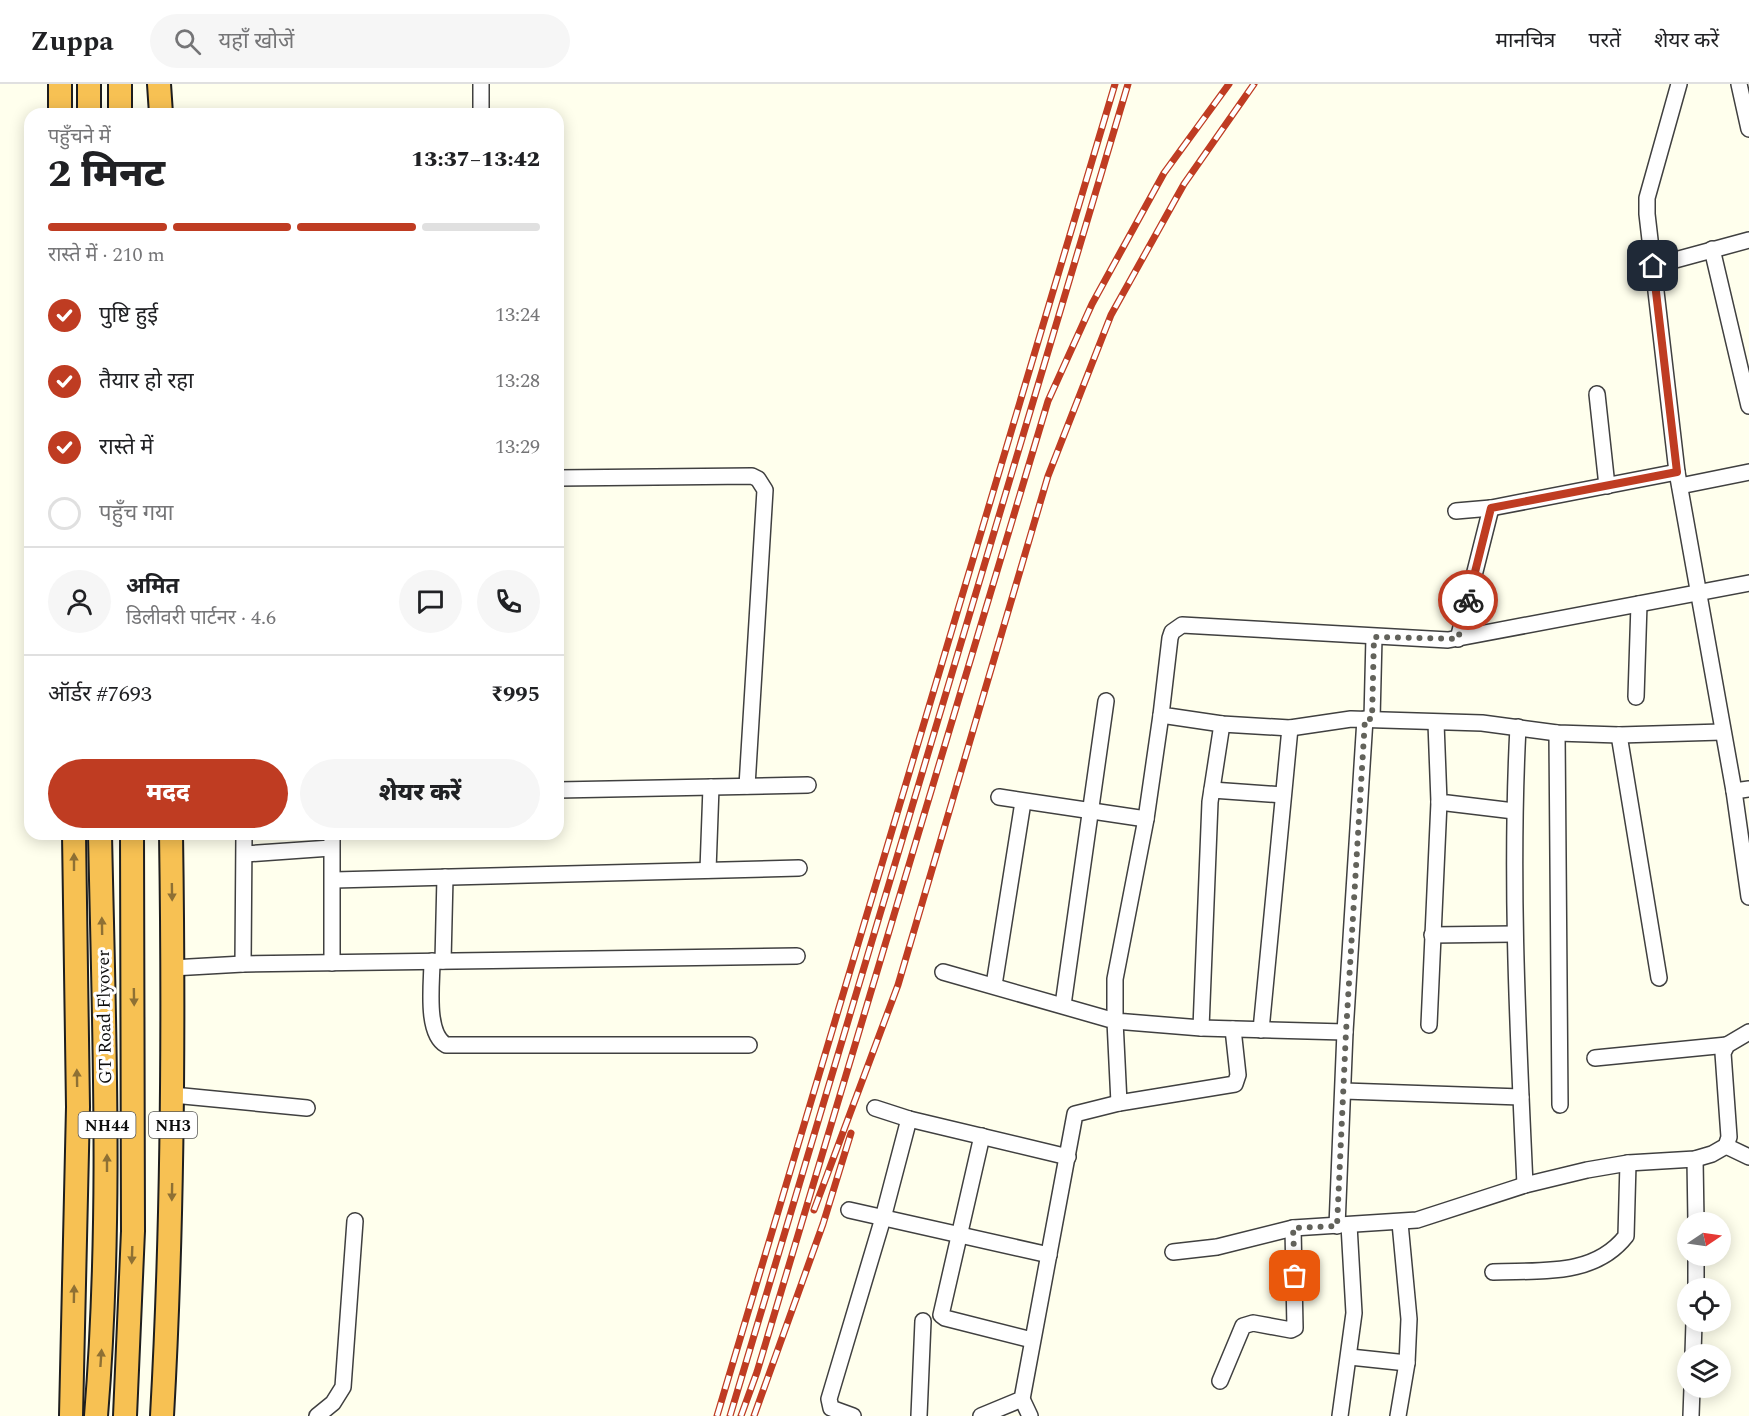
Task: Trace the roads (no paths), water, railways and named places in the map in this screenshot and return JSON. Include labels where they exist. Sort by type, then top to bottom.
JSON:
[{"type":"highway","points":[[60,84],[60,108]]},
{"type":"highway","points":[[89,84],[89,108]]},
{"type":"highway","points":[[120,84],[120,108]]},
{"type":"highway","points":[[159,84],[161,108]]},
{"type":"highway","points":[[74,840],[78,1107],[71,1405],[96,1416]]},
{"type":"highway","name":"GT Road Flyover","points":[[96,1416],[101,1352],[107,1163],[100,840]]},
{"type":"highway","name":"GT Road Flyover","points":[[127,1416],[133,1231],[132,840]]},
{"type":"highway","name":"NH3","points":[[163,1405],[170,1284],[173,1095],[171,840]]},
{"type":"highway","points":[[127,1416],[163,1405]]},
{"type":"street","points":[[481,84],[482,108]]},
{"type":"street","points":[[1679,84],[1647,198],[1679,479],[1722,732],[1741,790],[1749,897]]},
{"type":"street","points":[[1739,84],[1749,129]]},
{"type":"street","points":[[1653,266],[1749,240]]},
{"type":"street","points":[[1712,249],[1749,406]]},
{"type":"street","points":[[1597,394],[1607,486]]},
{"type":"street","points":[[1456,512],[1491,508],[1607,486],[1749,472]]},
{"type":"street","points":[[564,478],[752,476],[762,484],[765,490],[747,786]]},
{"type":"street","points":[[1458,639],[1491,508]]},
{"type":"street","points":[[1119,1103],[1114,1021],[1115,979],[1146,819],[1172,632],[1182,625],[1374,637],[1458,639],[1749,583]]},
{"type":"street","points":[[1636,697],[1639,604]]},
{"type":"street","points":[[1340,1416],[1350,1358],[1354,1313],[1343,1226],[1346,1032],[1374,637]]},
{"type":"street","points":[[1063,1005],[1106,701]]},
{"type":"street","points":[[1161,715],[1222,724],[1290,728],[1308,728],[1335,720],[1368,719],[1518,727],[1557,733],[1619,735],[1722,732]]},
{"type":"street","points":[[1429,1025],[1439,802],[1436,723]]},
{"type":"street","points":[[1201,1028],[1212,790],[1222,724]]},
{"type":"street","points":[[1518,727],[1514,811],[1514,934],[1525,1185]]},
{"type":"street","points":[[1261,1030],[1290,728]]},
{"type":"street","points":[[1557,733],[1560,1105]]},
{"type":"street","points":[[1619,735],[1659,978]]},
{"type":"street","points":[[564,790],[808,785]]},
{"type":"street","points":[[708,870],[711,787]]},
{"type":"street","points":[[1212,790],[1283,795]]},
{"type":"street","points":[[999,797],[1146,819]]},
{"type":"street","points":[[994,985],[1023,802]]},
{"type":"street","points":[[1439,802],[1514,811]]},
{"type":"street","points":[[243,964],[244,840]]},
{"type":"street","points":[[245,855],[331,841],[334,880],[332,963]]},
{"type":"street","points":[[334,880],[799,868]]},
{"type":"street","points":[[445,877],[437,961],[434,1028],[439,1041],[446,1045],[748,1045]]},
{"type":"street","points":[[1432,935],[1514,934]]},
{"type":"street","points":[[172,968],[243,964],[797,956]]},
{"type":"street","points":[[943,972],[1114,1021],[1201,1028],[1346,1032]]},
{"type":"street","points":[[1030,1416],[1022,1399],[1075,1114],[1119,1103],[1235,1084],[1238,1075],[1233,1029]]},
{"type":"street","points":[[1595,1058],[1727,1045],[1749,1032]]},
{"type":"street","points":[[1173,1252],[1217,1247],[1293,1228],[1400,1222],[1437,1215],[1525,1185],[1628,1163],[1695,1159],[1712,1154],[1726,1146],[1730,1124],[1722,1058],[1727,1045]]},
{"type":"street","points":[[1344,1091],[1521,1097]]},
{"type":"street","points":[[173,1095],[307,1108]]},
{"type":"street","points":[[875,1108],[909,1119],[1068,1157]]},
{"type":"street","points":[[853,1416],[831,1408],[830,1399],[884,1218],[909,1119]]},
{"type":"street","points":[[982,1136],[941,1315],[945,1318],[1032,1340]]},
{"type":"street","points":[[1726,1146],[1749,1157]]},
{"type":"street","points":[[1695,1159],[1696,1212]]},
{"type":"street","points":[[1493,1272],[1565,1269],[1590,1264],[1609,1254],[1626,1236],[1628,1163]]},
{"type":"street","points":[[849,1210],[1049,1255]]},
{"type":"street","points":[[317,1416],[333,1403],[343,1387],[355,1221]]},
{"type":"street","points":[[1398,1416],[1407,1364],[1409,1319],[1400,1222]]},
{"type":"street","points":[[1220,1381],[1244,1326],[1253,1323],[1291,1330],[1295,1328],[1293,1228]]},
{"type":"street","points":[[920,1416],[923,1321]]},
{"type":"street","points":[[1350,1358],[1407,1364]]},
{"type":"street","points":[[1691,1416],[1692,1398]]},
{"type":"street","points":[[981,1416],[1022,1399]]},
{"type":"railway","points":[[717,1416],[1115,84]]},
{"type":"railway","points":[[730,1416],[1128,84]]},
{"type":"railway","points":[[741,1416],[757,1372],[1048,401],[1092,304],[1164,173],[1229,84]]},
{"type":"railway","points":[[814,1210],[898,985],[1048,476],[1111,315],[1184,184],[1254,84]]},
{"type":"railway","points":[[754,1416],[823,1224],[851,1133]]}]
